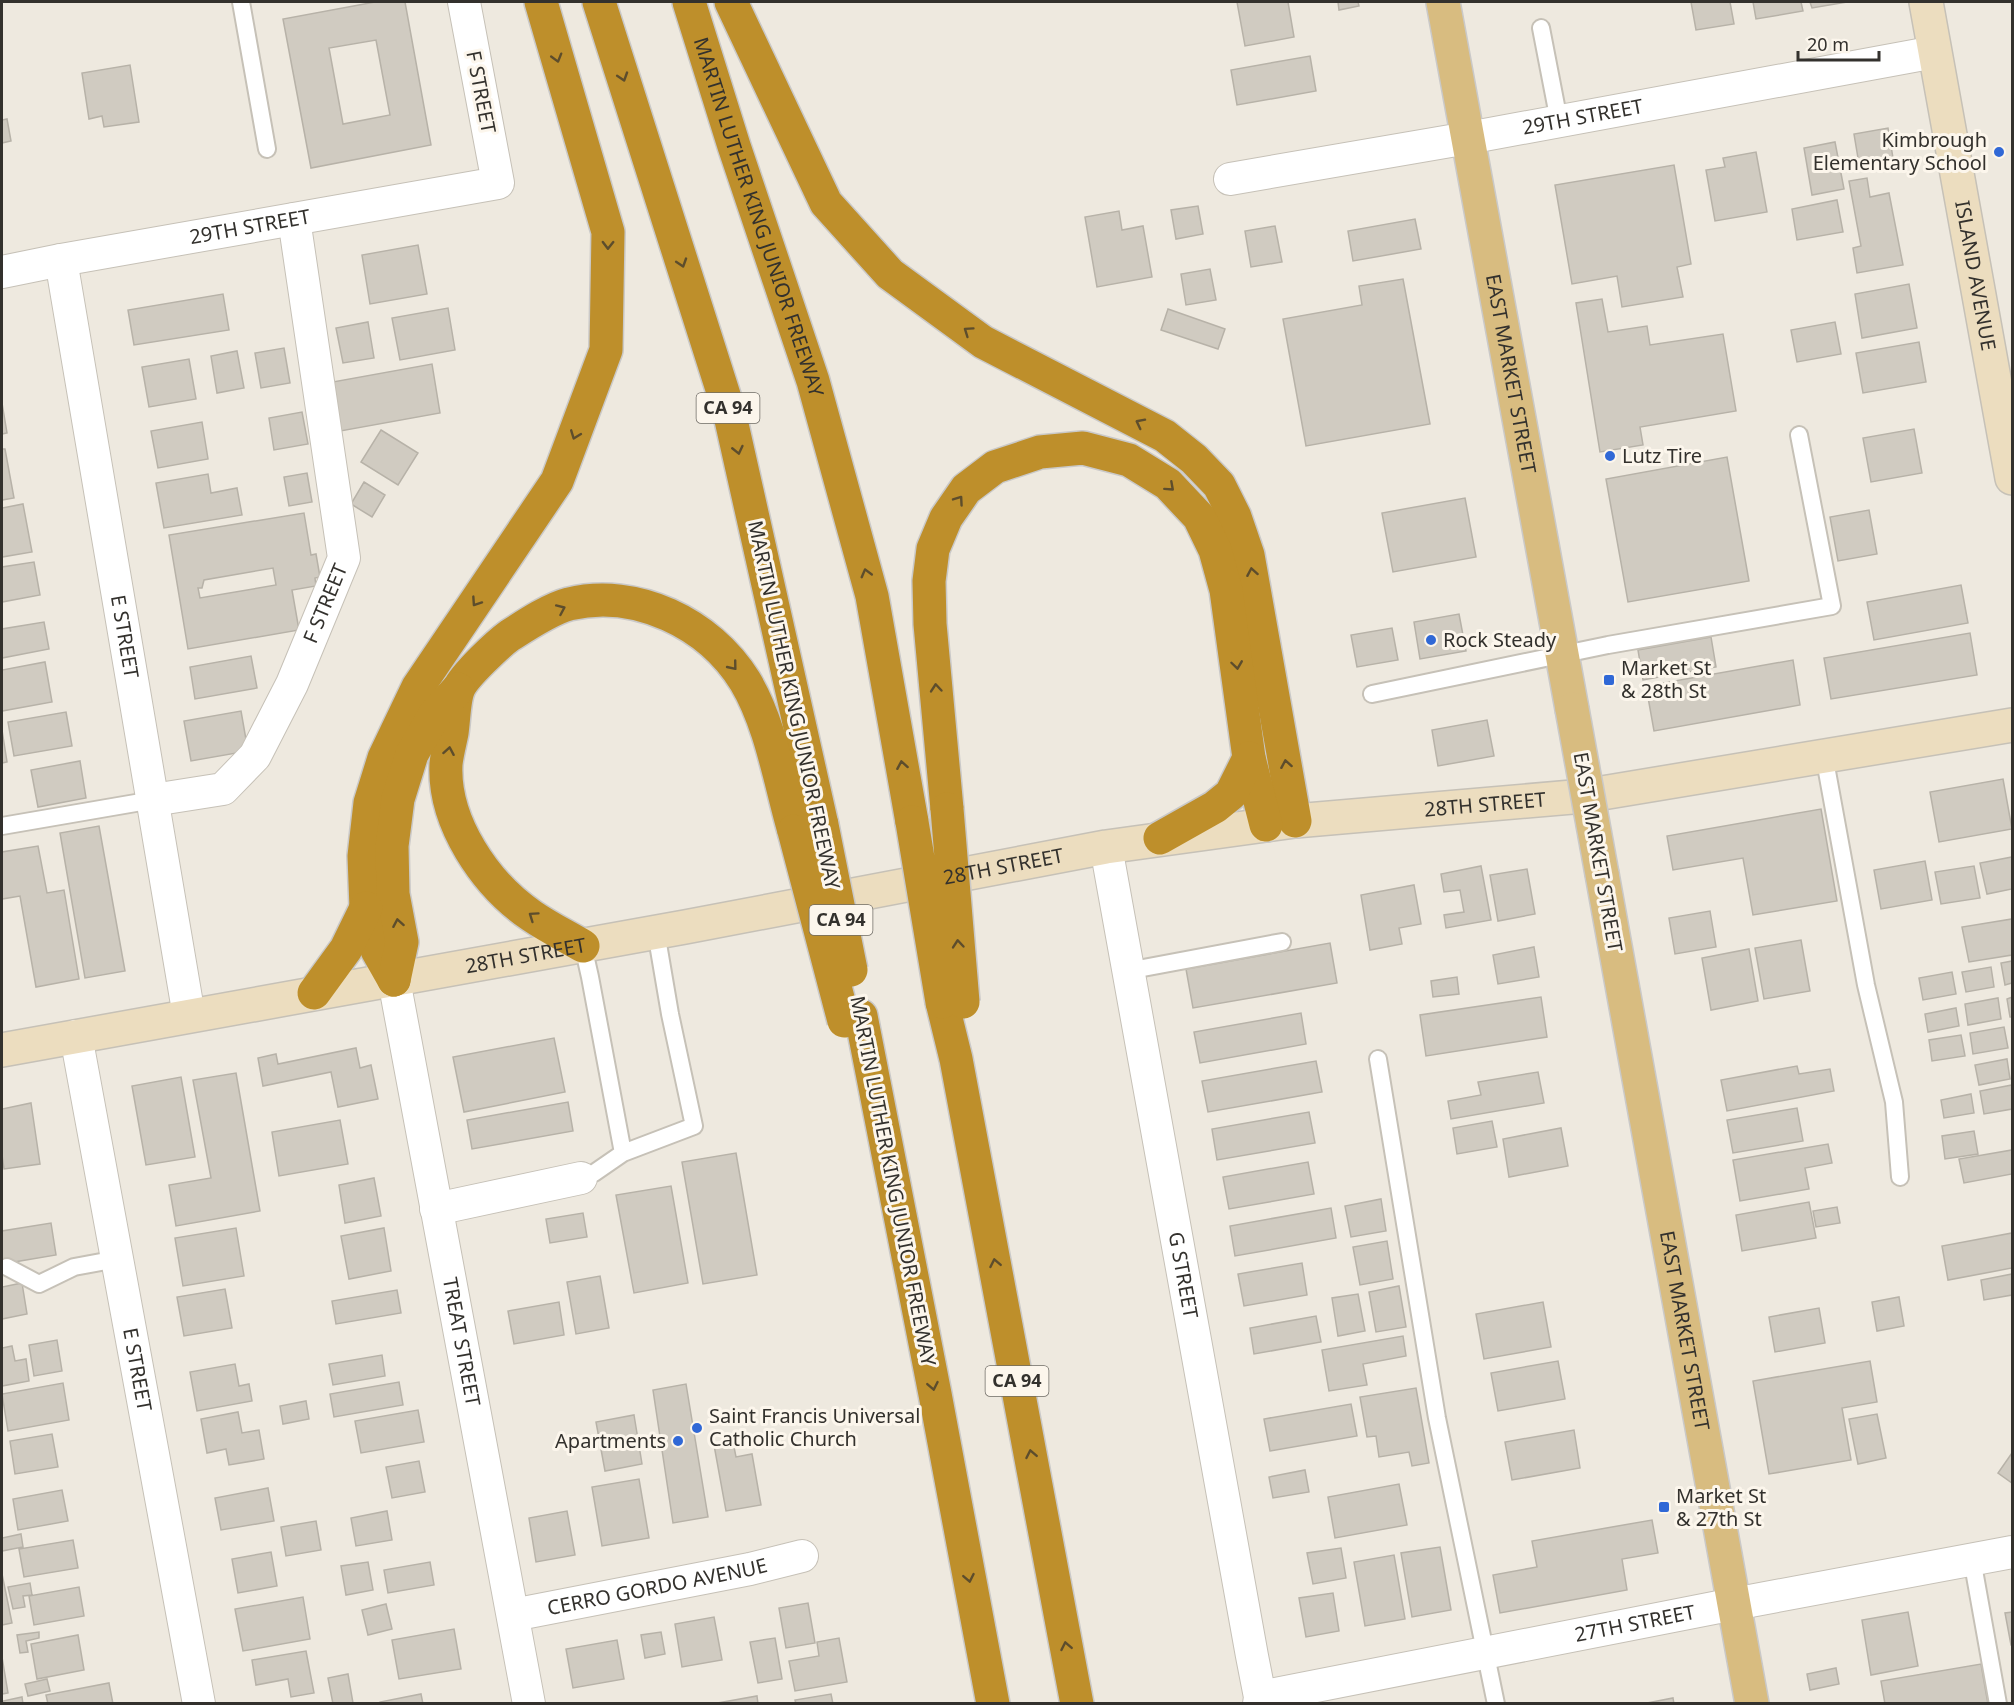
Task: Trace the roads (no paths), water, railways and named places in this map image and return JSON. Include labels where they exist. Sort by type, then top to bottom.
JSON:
[{"type":"highway","points":[[394,980],[377,950],[366,908],[364,856],[370,803],[384,758],[418,687],[557,481],[606,351],[608,232],[541,2]]},
{"type":"highway","name":"MARTIN LUTHER KING JUNIOR FREEWAY","points":[[599,2],[729,411],[808,828],[897,1205],[993,1704]]},
{"type":"highway","name":"MARTIN LUTHER KING JUNIOR FREEWAY","points":[[690,2],[734,146],[813,381],[873,596],[912,822],[952,1002],[956,1059],[1077,1704]]},
{"type":"highway","points":[[730,2],[826,203],[891,274],[983,342],[1165,436],[1194,459],[1219,485],[1235,517],[1248,555],[1280,823]]},
{"type":"highway","points":[[952,1002],[947,809],[930,624],[929,581],[933,549],[946,519],[966,489],[995,467],[1040,452],[1083,448],[1130,460],[1168,484],[1199,517],[1215,550],[1226,590],[1250,758],[1280,823]]},
{"type":"highway","points":[[394,980],[402,942],[393,894],[392,846],[398,799],[412,754],[435,714],[495,646],[527,624],[568,605],[612,600],[646,605],[678,620],[714,643],[744,680],[763,719],[808,828]]},
{"type":"highway","points":[[459,688],[446,765],[450,803],[464,842],[500,887],[531,916],[583,946]]},
{"type":"highway","points":[[1160,838],[1215,807],[1231,794],[1250,758]]},
{"type":"highway","points":[[314,993],[346,949],[366,908]]},
{"type":"main road","name":"EAST MARKET STREET","points":[[1443,2],[1752,1704]]},
{"type":"street","name":"F STREET","points":[[464,2],[498,183]]},
{"type":"street","name":"ISLAND AVENUE","points":[[1926,2],[2005,390],[2013,478]]},
{"type":"street","name":"29TH STREET","points":[[1230,179],[1468,138],[1935,52]]},
{"type":"street","name":"29TH STREET","points":[[2,272],[498,183]]},
{"type":"street","name":"F STREET","points":[[153,800],[223,789],[255,756],[292,684],[344,558],[294,219]]},
{"type":"street","name":"E STREET","points":[[61,260],[189,1016]]},
{"type":"street","name":"28TH STREET","points":[[2,1050],[583,946],[1160,838],[1280,823],[1584,796],[2013,725]]},
{"type":"street","name":"G STREET","points":[[1106,847],[1259,1700]]},
{"type":"street","name":"TREAT STREET","points":[[394,980],[529,1704]]},
{"type":"street","name":"E STREET","points":[[76,1036],[199,1704]]},
{"type":"street","points":[[436,1209],[581,1178]]},
{"type":"street","name":"27TH STREET","points":[[1259,1700],[1486,1652],[2013,1552]]},
{"type":"street","name":"CERRO GORDO AVENUE","points":[[513,1615],[750,1569],[802,1556]]},
{"type":"lane","points":[[241,2],[267,149]]},
{"type":"lane","points":[[1541,28],[1559,121]]},
{"type":"lane","points":[[1372,694],[1561,654],[1832,606],[1798,435]]},
{"type":"lane","points":[[1824,755],[1866,985],[1894,1102],[1900,1177]]},
{"type":"lane","points":[[2,826],[153,800]]},
{"type":"lane","points":[[581,1178],[594,1173],[623,1153],[694,1126],[670,1014],[656,932]]},
{"type":"lane","points":[[1127,970],[1282,942]]},
{"type":"lane","points":[[583,946],[623,1153]]},
{"type":"lane","points":[[1378,1059],[1437,1418],[1496,1704]]},
{"type":"lane","points":[[8,1267],[39,1284],[74,1267],[117,1259]]},
{"type":"lane","points":[[1972,1559],[1998,1704]]},
{"type":"place","name":"Kimbrough Elementary School","points":[[1999,152]]},
{"type":"place","name":"Lutz Tire","points":[[1610,456]]},
{"type":"place","name":"Rock Steady","points":[[1431,640]]},
{"type":"place","name":"Market St & 28th St","points":[[1609,680]]},
{"type":"place","name":"Saint Francis Universal Catholic Church","points":[[697,1428]]},
{"type":"place","name":"Apartments","points":[[678,1441]]},
{"type":"place","name":"Market St & 27th St","points":[[1664,1507]]}]
